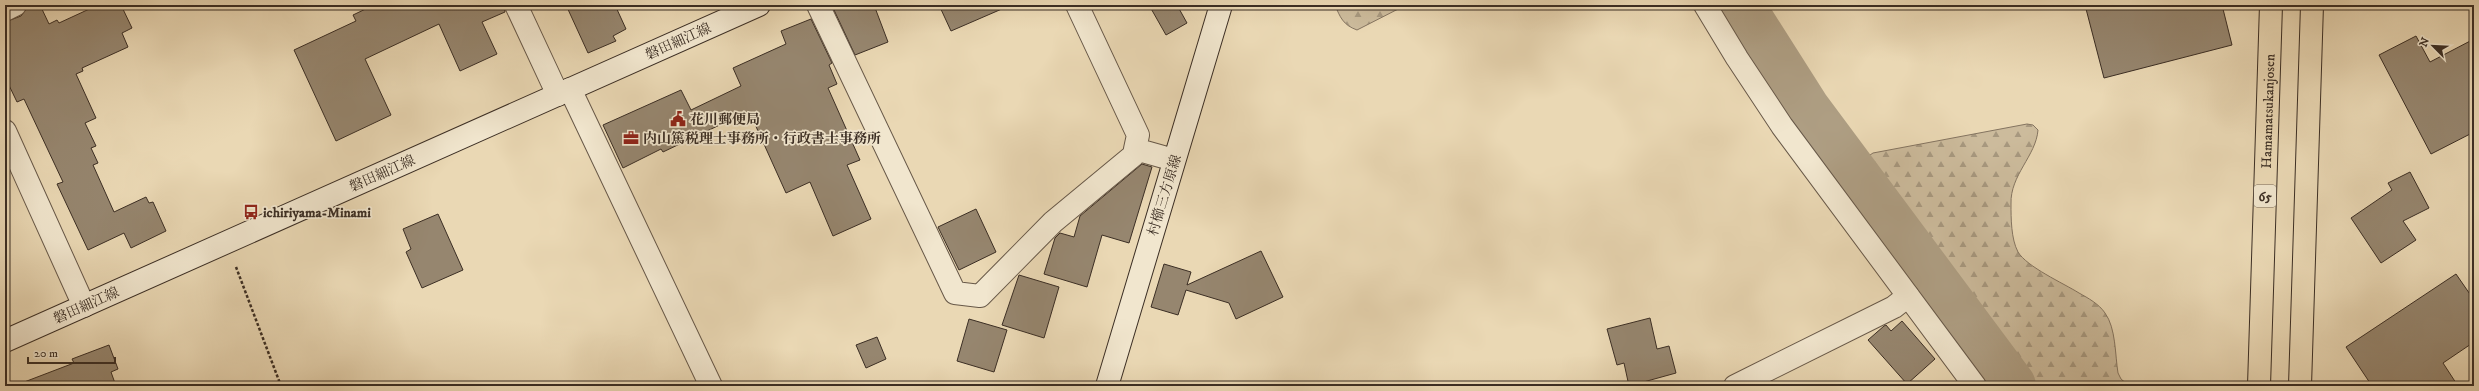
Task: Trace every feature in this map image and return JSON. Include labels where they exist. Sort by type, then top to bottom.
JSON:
[{"type":"main road","name":"Hamamatsukanjosen","points":[[2259,386],[2271,5]]},
{"type":"main road","points":[[2300,386],[2312,5]]},
{"type":"street","points":[[5,10],[15,5]]},
{"type":"street","points":[[516,5],[564,92],[711,386]]},
{"type":"street","name":"磐田細江線","points":[[5,341],[759,5]]},
{"type":"street","points":[[818,5],[955,293],[980,296],[1040,235],[1134,155],[1138,135],[1077,5]]},
{"type":"street","name":"村櫛三方原線","points":[[1107,386],[1221,5]]},
{"type":"street","points":[[1705,5],[1737,58],[1778,120],[1975,386]]},
{"type":"street","points":[[5,131],[84,306]]},
{"type":"street","points":[[1136,149],[1174,160]]},
{"type":"street","points":[[1735,386],[1894,307],[1908,296]]},
{"type":"path","points":[[225,243],[281,386]]},
{"type":"green space","points":[[1335,5],[1406,5],[1357,30],[1345,23]]},
{"type":"green space","points":[[2027,124],[2033,125],[2038,130],[2033,148],[2019,175],[2012,194],[2012,228],[2014,241],[2018,252],[2037,269],[2090,299],[2103,310],[2109,319],[2113,334],[2118,373],[2121,379],[2127,384],[2218,386],[2026,386],[1866,171],[1864,164],[1867,157],[1873,153]]},
{"type":"building","points":[[34,5],[40,5],[49,24],[57,20],[59,23],[98,5],[121,5],[132,28],[122,33],[128,47],[82,68],[83,71],[76,74],[96,118],[85,123],[96,146],[91,148],[98,163],[93,165],[114,212],[146,197],[149,203],[153,202],[166,231],[131,248],[124,233],[88,250],[57,184],[63,182],[24,99],[17,102],[5,77],[5,22],[21,16],[27,8]]},
{"type":"building","points":[[374,5],[504,5],[505,12],[482,22],[497,54],[460,71],[439,24],[365,59],[391,115],[336,141],[294,50],[356,21],[353,15]]},
{"type":"building","points":[[566,5],[615,5],[626,29],[613,36],[616,41],[588,53]]},
{"type":"building","points":[[847,5],[874,5],[888,42],[855,55],[834,10]]},
{"type":"building","points":[[939,5],[1011,5],[951,31]]},
{"type":"building","points":[[1149,5],[1177,5],[1187,23],[1166,35]]},
{"type":"building","points":[[2085,5],[2222,5],[2232,45],[2104,78]]},
{"type":"building","points":[[811,19],[832,63],[829,65],[837,84],[828,88],[860,160],[847,165],[871,219],[833,236],[810,182],[786,193],[749,111],[663,152],[661,149],[623,168],[603,125],[681,90],[691,110],[741,86],[733,68],[786,44],[781,31]]},
{"type":"building","points":[[2416,36],[2430,62],[2474,39],[2474,132],[2431,154],[2379,55]]},
{"type":"building","points":[[1142,164],[1152,167],[1129,243],[1102,235],[1087,287],[1044,274],[1055,238],[1060,233],[1074,237],[1080,216]]},
{"type":"building","points":[[2410,172],[2429,208],[2403,221],[2416,240],[2381,263],[2351,218],[2392,190],[2388,183]]},
{"type":"building","points":[[976,209],[996,252],[959,270],[938,227]]},
{"type":"building","points":[[438,214],[463,270],[422,288],[406,252],[411,249],[403,229]]},
{"type":"building","points":[[1261,251],[1283,297],[1236,319],[1229,303],[1186,290],[1178,315],[1151,307],[1164,264],[1191,272],[1187,285]]},
{"type":"building","points":[[2456,274],[2474,300],[2474,342],[2443,363],[2458,386],[2372,386],[2346,347]]},
{"type":"building","points":[[1019,275],[1059,287],[1044,338],[1002,325]]},
{"type":"building","points":[[1650,318],[1657,349],[1669,346],[1676,373],[1629,386],[1624,363],[1617,365],[1607,329]]},
{"type":"building","points":[[969,319],[1007,330],[994,372],[957,361]]},
{"type":"building","points":[[1902,321],[1935,359],[1907,384],[1868,340],[1884,326],[1886,325],[1891,331]]},
{"type":"building","points":[[877,337],[886,359],[866,368],[856,345]]},
{"type":"building","points":[[109,345],[118,369],[111,372],[116,386],[20,386],[19,384],[74,363],[72,359]]},
{"type":"waterway","points":[[1738,5],[1804,109],[2010,386]]},
{"type":"place","name":"花川郵便局","points":[[678,119]]},
{"type":"place","name":"内山篤税理士事務所・行政書士事務所","points":[[631,138]]},
{"type":"place","name":"ichiriyama-Minami","points":[[251,212]]}]
